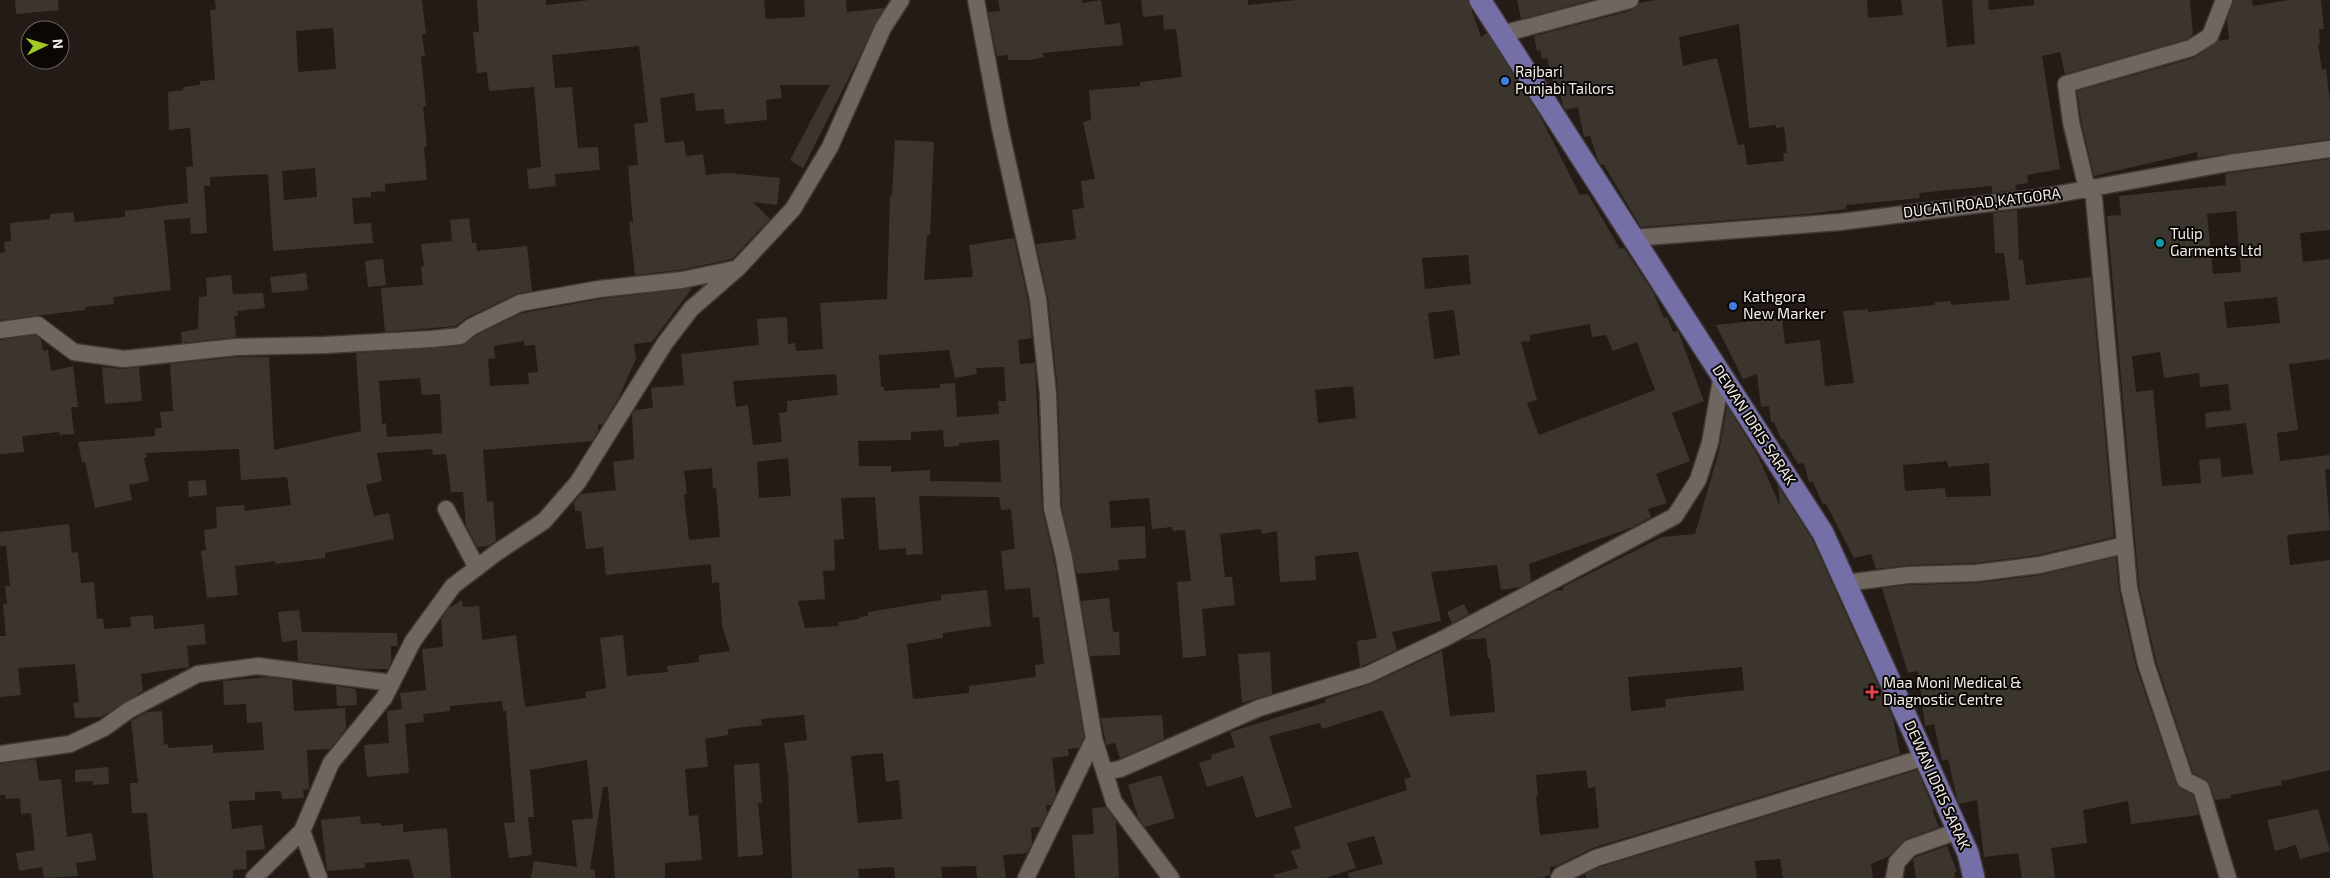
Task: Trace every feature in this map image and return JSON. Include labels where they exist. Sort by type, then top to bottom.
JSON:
[{"type":"main road","name":"DEWAN IDRIS SARAK","points":[[1480,0],[1823,533],[1968,853],[1974,878]]},
{"type":"street","points":[[254,878],[264,871],[302,831],[331,763],[384,698],[413,641],[453,586],[544,521],[563,500],[578,482],[670,336],[691,308],[738,268],[793,208],[830,147],[883,28],[901,0]]},
{"type":"street","points":[[976,0],[1000,128],[1038,299],[1048,394],[1052,508],[1064,558],[1094,739],[1114,802],[1171,878]]},
{"type":"street","points":[[1502,34],[1630,0]]},
{"type":"street","points":[[2224,0],[2210,36],[2191,48],[2066,84],[2071,122],[2090,188],[2129,588],[2146,664],[2185,780],[2202,788],[2228,878]]},
{"type":"street","name":"DUCATI ROAD,KATGORA","points":[[1632,238],[1840,222],[2048,196],[2229,163],[2330,149]]},
{"type":"street","points":[[0,330],[38,325],[74,352],[124,359],[236,347],[326,346],[432,339],[460,336],[471,327],[520,302],[599,289],[682,280],[738,268]]},
{"type":"street","points":[[1105,772],[1120,769],[1259,708],[1367,674],[1443,638],[1675,516],[1698,480],[1710,443],[1722,374]]},
{"type":"street","points":[[446,509],[477,568]]},
{"type":"street","points":[[1845,583],[1908,575],[1976,573],[2040,565],[2125,545]]},
{"type":"street","points":[[0,754],[70,744],[104,728],[129,710],[198,674],[258,666],[314,675],[392,683]]},
{"type":"street","points":[[1026,878],[1094,739]]},
{"type":"street","points":[[1559,878],[1561,875],[1596,858],[1925,757]]},
{"type":"street","points":[[302,831],[319,878]]},
{"type":"street","points":[[1894,878],[1897,862],[1910,848],[1958,831]]},
{"type":"building","points":[[15,0],[58,0],[59,10],[16,14]]},
{"type":"building","points":[[215,0],[422,0],[426,34],[422,34],[425,56],[421,56],[426,106],[423,107],[427,146],[424,147],[427,180],[385,184],[385,191],[371,192],[371,197],[352,198],[354,224],[371,223],[373,243],[273,251],[268,174],[210,177],[210,186],[204,186],[207,233],[191,234],[190,218],[164,220],[171,290],[113,297],[114,304],[85,307],[85,310],[0,320],[0,253],[5,252],[4,242],[11,241],[10,223],[50,219],[50,214],[73,212],[75,222],[125,217],[125,211],[188,203],[186,167],[193,166],[190,128],[169,130],[168,92],[183,90],[183,87],[200,85],[200,81],[215,80],[210,10],[216,9]],"holes":[[[333,28],[336,69],[298,72],[296,31]],[[315,168],[317,197],[284,200],[282,171]]]},
{"type":"building","points":[[477,0],[546,0],[546,5],[590,0],[764,0],[766,19],[805,17],[804,0],[846,0],[847,12],[884,8],[803,168],[790,160],[830,85],[780,85],[782,98],[766,100],[767,120],[725,124],[724,109],[696,111],[694,93],[660,98],[665,143],[684,141],[686,156],[703,154],[706,175],[728,173],[780,178],[777,205],[753,202],[770,219],[732,259],[680,270],[635,275],[629,222],[633,222],[628,166],[638,165],[634,124],[648,122],[639,46],[552,55],[555,88],[572,87],[578,148],[598,147],[600,170],[555,174],[556,186],[529,189],[527,169],[541,167],[534,87],[489,91],[487,72],[477,73],[473,32],[479,32]]},
{"type":"building","points":[[998,0],[1082,0],[1082,3],[1101,0],[1105,25],[1120,23],[1123,45],[1043,53],[1044,57],[1029,60],[1008,60],[1008,55],[997,56],[988,12],[1000,11]]},
{"type":"building","points":[[1141,0],[1248,0],[1248,5],[1297,0],[1468,0],[1481,37],[1487,33],[1540,116],[1580,195],[1588,194],[1620,249],[1624,248],[1653,292],[1664,318],[1667,317],[1673,332],[1678,331],[1704,401],[1672,413],[1690,461],[1656,474],[1667,503],[1648,509],[1651,517],[1633,527],[1529,564],[1531,581],[1521,587],[1501,590],[1497,565],[1431,572],[1441,621],[1392,632],[1397,650],[1360,667],[1357,641],[1377,638],[1358,552],[1315,556],[1316,580],[1280,582],[1277,531],[1262,534],[1261,529],[1220,534],[1225,577],[1232,577],[1235,605],[1202,609],[1206,656],[1183,658],[1177,582],[1191,581],[1185,530],[1173,531],[1172,527],[1152,529],[1149,498],[1109,501],[1111,528],[1145,526],[1146,558],[1118,560],[1119,570],[1077,574],[1062,507],[1058,393],[1048,298],[1036,244],[1076,239],[1072,210],[1084,208],[1081,181],[1095,179],[1083,122],[1091,120],[1089,90],[1140,86],[1140,82],[1182,77],[1176,29],[1164,30],[1163,15],[1143,17]],"holes":[[[1468,255],[1471,284],[1425,289],[1422,258]],[[1454,310],[1460,355],[1434,359],[1428,313]],[[1590,324],[1592,337],[1606,335],[1613,351],[1637,342],[1655,390],[1539,435],[1527,403],[1537,400],[1521,342],[1530,341],[1530,335]],[[1353,386],[1356,418],[1318,423],[1315,390]]]},
{"type":"building","points":[[1517,0],[1591,0],[1521,19]]},
{"type":"building","points":[[1656,0],[1867,0],[1868,18],[1903,15],[1901,0],[1942,0],[1947,47],[1975,44],[1972,0],[1988,0],[1989,10],[2034,5],[2034,0],[2190,0],[2193,35],[2187,39],[2065,74],[2060,52],[2042,56],[2060,169],[2027,175],[2028,183],[2015,185],[2016,190],[1992,193],[1992,186],[1949,190],[1919,193],[1920,198],[1846,205],[1846,209],[1809,214],[1641,227],[1604,165],[1601,165],[1598,160],[1590,136],[1584,137],[1578,107],[1566,110],[1563,106],[1558,83],[1553,84],[1547,58],[1542,59],[1540,50],[1537,51],[1534,36],[1633,10],[1639,3]],"holes":[[[1739,24],[1749,128],[1776,125],[1776,128],[1784,127],[1787,153],[1783,153],[1784,161],[1747,165],[1744,144],[1738,145],[1717,58],[1683,66],[1679,37]]]},
{"type":"building","points":[[2234,0],[2252,0],[2253,6],[2289,0],[2321,0],[2324,29],[2319,29],[2320,43],[2318,44],[2322,70],[2326,69],[2330,104],[2330,139],[2198,158],[2197,152],[2094,176],[2081,120],[2077,91],[2194,58],[2218,41],[2229,39],[2227,19]]},
{"type":"building","points":[[895,140],[934,142],[930,235],[927,235],[924,280],[973,277],[969,245],[1014,238],[1028,301],[1032,338],[1018,340],[1020,364],[1035,363],[1042,508],[1054,560],[1084,737],[1079,748],[1068,749],[1069,756],[1052,758],[1056,794],[1051,805],[1046,805],[1047,813],[1040,827],[1031,828],[1032,843],[1027,853],[1003,855],[1006,878],[977,878],[976,866],[941,867],[942,878],[895,878],[894,867],[858,869],[859,878],[792,878],[788,774],[784,743],[807,740],[804,715],[761,719],[762,725],[728,729],[728,735],[705,739],[708,767],[685,769],[689,816],[698,815],[702,860],[665,863],[665,878],[615,878],[608,787],[603,787],[590,869],[595,870],[595,878],[531,878],[534,861],[577,867],[572,820],[593,818],[587,760],[530,770],[534,817],[528,817],[532,855],[509,858],[504,823],[515,822],[506,711],[503,711],[502,701],[450,706],[450,711],[423,714],[424,722],[405,724],[409,773],[367,777],[364,745],[389,743],[387,711],[402,709],[400,693],[426,690],[422,649],[443,647],[441,619],[449,608],[462,600],[463,607],[479,606],[482,640],[516,635],[525,707],[586,698],[585,692],[606,688],[600,638],[623,635],[627,676],[668,672],[667,666],[699,662],[699,655],[730,651],[722,625],[719,582],[712,583],[711,564],[606,575],[603,547],[586,549],[581,511],[575,511],[574,502],[581,494],[616,490],[613,462],[634,459],[632,414],[635,410],[653,408],[651,388],[684,385],[681,354],[759,345],[757,319],[787,317],[788,344],[795,343],[796,351],[823,349],[820,303],[887,299],[890,196],[892,196]],"holes":[[[949,350],[955,378],[977,374],[976,368],[1004,367],[1006,401],[998,401],[999,414],[957,417],[955,383],[940,384],[940,388],[884,391],[884,387],[881,387],[879,355]],[[836,374],[838,395],[787,401],[787,412],[779,413],[782,442],[753,445],[748,405],[736,407],[733,381]],[[943,430],[944,447],[959,446],[959,443],[999,440],[1001,482],[930,481],[930,470],[891,472],[891,466],[859,466],[858,441],[911,440],[911,432]],[[788,458],[791,496],[759,498],[757,462]],[[712,468],[713,489],[716,488],[720,537],[689,540],[684,495],[687,494],[684,471]],[[919,496],[999,497],[1001,510],[1011,509],[1015,549],[1001,551],[1005,590],[1030,588],[1033,618],[1039,617],[1044,664],[1035,665],[1036,677],[969,686],[969,693],[913,699],[907,644],[943,638],[943,633],[991,626],[987,590],[941,595],[941,600],[868,612],[868,616],[838,622],[839,626],[805,628],[798,601],[825,599],[823,571],[835,570],[834,540],[844,539],[841,498],[875,497],[879,550],[906,548],[906,555],[923,554]],[[883,753],[886,782],[899,780],[902,819],[858,823],[851,756]]]},
{"type":"building","points":[[2330,159],[2330,230],[2300,233],[2303,262],[2330,259],[2330,359],[2289,364],[2298,430],[2277,433],[2280,461],[2330,455],[2330,469],[2325,469],[2330,530],[2287,535],[2290,565],[2330,560],[2330,770],[2281,781],[2282,785],[2231,795],[2231,798],[2215,800],[2209,782],[2193,773],[2156,661],[2139,586],[2107,216],[2121,215],[2119,196],[2226,185],[2225,174]],"holes":[[[2236,211],[2241,272],[2213,274],[2207,214]],[[2277,297],[2280,323],[2227,328],[2224,302]],[[2160,352],[2164,378],[2199,373],[2200,387],[2228,384],[2231,410],[2205,413],[2206,428],[2246,423],[2253,474],[2222,477],[2220,458],[2199,460],[2201,483],[2162,486],[2153,390],[2136,392],[2132,356]]]},
{"type":"building","points":[[2017,210],[2019,260],[2023,259],[2026,285],[2091,277],[2114,537],[2038,555],[1975,563],[1908,565],[1876,569],[1871,554],[1854,558],[1826,504],[1823,504],[1813,482],[1809,482],[1804,463],[1798,464],[1783,439],[1781,439],[1774,422],[1771,422],[1769,406],[1761,407],[1757,374],[1743,379],[1716,325],[1782,318],[1785,344],[1820,340],[1825,386],[1854,383],[1843,311],[1868,309],[1868,312],[1935,305],[1935,302],[1951,301],[1951,305],[2010,300],[2004,253],[1995,253],[1993,213]],"holes":[[[1947,461],[1948,467],[1989,463],[1991,496],[1946,497],[1945,488],[1905,491],[1903,465]]]},
{"type":"building","points":[[469,218],[472,243],[476,243],[477,251],[527,246],[532,291],[516,294],[466,318],[456,326],[385,332],[381,288],[423,285],[421,267],[424,266],[421,244],[452,241],[450,220]]},
{"type":"building","points":[[383,259],[386,285],[368,287],[365,261]]},
{"type":"building","points":[[306,273],[308,290],[272,293],[270,277]]},
{"type":"building","points":[[231,275],[233,294],[263,293],[265,308],[237,311],[238,316],[234,316],[236,337],[182,343],[181,332],[198,329],[199,297],[207,296],[206,278]]},
{"type":"building","points":[[692,288],[652,342],[634,344],[636,359],[618,399],[603,424],[598,425],[598,431],[592,441],[483,450],[487,502],[493,501],[496,541],[488,546],[477,547],[466,525],[463,492],[451,492],[446,454],[433,455],[432,449],[377,453],[382,481],[366,485],[374,516],[389,513],[394,539],[325,553],[325,558],[275,564],[275,561],[235,566],[238,595],[207,598],[201,551],[206,550],[204,530],[217,528],[216,507],[244,505],[245,511],[291,505],[287,477],[241,480],[239,449],[146,453],[147,457],[144,458],[149,481],[129,485],[132,500],[95,508],[85,462],[82,462],[78,442],[155,436],[155,428],[162,428],[160,412],[173,411],[170,364],[237,357],[269,357],[274,450],[361,431],[356,353],[461,346],[476,335],[523,313],[600,299]],"holes":[[[524,341],[525,346],[535,345],[538,372],[528,373],[529,384],[490,386],[488,359],[495,358],[494,346]],[[420,378],[422,395],[440,394],[442,433],[387,437],[386,423],[382,424],[379,381]]]},
{"type":"building","points":[[35,335],[41,340],[43,351],[48,350],[51,371],[73,366],[78,407],[71,407],[74,434],[60,435],[59,432],[22,436],[24,452],[0,454],[0,340]]},
{"type":"building","points":[[102,367],[123,369],[139,367],[142,401],[105,404]]},
{"type":"building","points":[[1727,406],[1758,456],[1780,506],[1778,486],[1812,539],[1893,718],[1900,754],[1593,848],[1556,866],[1550,867],[1550,875],[1542,878],[1349,878],[1348,873],[1383,864],[1374,836],[1347,843],[1356,868],[1325,878],[1275,878],[1274,875],[1298,868],[1291,851],[1301,848],[1294,827],[1407,790],[1404,779],[1411,777],[1382,710],[1322,729],[1320,723],[1269,736],[1292,807],[1256,818],[1243,776],[1207,787],[1199,763],[1212,759],[1211,755],[1235,747],[1230,732],[1326,702],[1325,699],[1371,684],[1442,651],[1450,716],[1495,712],[1490,658],[1488,658],[1486,638],[1463,640],[1555,591],[1563,590],[1563,587],[1662,537],[1695,534],[1719,451]],"holes":[[[1742,667],[1744,690],[1665,699],[1666,707],[1631,711],[1628,677]],[[1586,770],[1588,788],[1595,787],[1599,828],[1540,835],[1536,775]]]},
{"type":"building","points":[[206,480],[207,495],[189,497],[188,481]]},
{"type":"building","points":[[69,524],[72,553],[78,552],[81,583],[94,582],[97,619],[103,618],[104,629],[131,627],[130,617],[153,615],[154,629],[204,624],[206,644],[187,646],[189,667],[141,674],[143,691],[101,717],[75,718],[73,703],[79,702],[75,664],[18,668],[21,695],[0,697],[0,636],[6,636],[3,604],[7,604],[5,586],[10,586],[6,546],[0,546],[0,532]]},
{"type":"building","points":[[2116,557],[2119,590],[2136,667],[2176,783],[2181,789],[2193,795],[2199,815],[2131,824],[2128,801],[2083,810],[2087,843],[2051,848],[2055,878],[2022,878],[2018,853],[1984,857],[1977,800],[1959,804],[1948,759],[1942,761],[1934,724],[1925,726],[1918,671],[1908,673],[1882,588],[1909,585],[1977,583],[2041,575]]},
{"type":"building","points":[[1109,598],[1113,632],[1119,632],[1120,655],[1090,656],[1081,601]]},
{"type":"building","points":[[1464,604],[1469,614],[1452,623],[1447,612]]},
{"type":"building","points":[[299,610],[302,632],[397,633],[398,646],[391,646],[391,662],[388,669],[365,669],[298,661],[297,640],[282,642],[278,612]]},
{"type":"building","points":[[1270,652],[1272,694],[1242,703],[1238,654]]},
{"type":"building","points":[[269,677],[292,680],[294,711],[345,708],[346,729],[330,749],[307,750],[309,789],[303,790],[304,798],[282,799],[281,791],[255,792],[255,800],[229,801],[232,829],[262,825],[265,849],[246,851],[247,869],[233,870],[233,878],[153,878],[147,813],[132,813],[130,783],[138,783],[131,721],[147,712],[162,711],[164,745],[168,744],[168,748],[213,745],[213,753],[264,750],[262,722],[247,723],[246,704],[224,705],[223,681]]},
{"type":"building","points":[[336,686],[356,689],[357,705],[337,706]]},
{"type":"building","points":[[1162,715],[1164,739],[1120,758],[1115,743],[1106,745],[1101,718]]},
{"type":"building","points":[[36,759],[39,781],[61,779],[67,837],[92,833],[96,860],[76,863],[78,876],[44,878],[42,867],[19,871],[16,853],[35,850],[31,813],[21,814],[20,798],[6,799],[5,795],[0,795],[0,764]]},
{"type":"building","points":[[759,763],[762,803],[758,803],[763,855],[738,857],[734,765]]},
{"type":"building","points":[[108,767],[109,784],[93,785],[93,781],[75,782],[75,770]]},
{"type":"building","points":[[1917,770],[1934,809],[1932,809],[1939,827],[1906,839],[1889,856],[1871,864],[1873,878],[1783,878],[1780,859],[1755,861],[1757,878],[1586,878],[1585,874],[1600,867]]},
{"type":"building","points":[[1161,775],[1175,818],[1145,827],[1138,817],[1128,785]]},
{"type":"building","points":[[1106,807],[1116,821],[1119,878],[1075,878],[1072,835],[1094,834],[1092,808]]},
{"type":"building","points":[[2318,809],[2330,851],[2300,859],[2296,845],[2275,851],[2267,820]]},
{"type":"building","points":[[360,816],[361,824],[381,823],[381,826],[403,824],[403,832],[447,828],[451,878],[414,878],[409,859],[365,863],[365,868],[327,871],[321,820]]},
{"type":"building","points":[[1947,846],[1957,872],[1954,872],[1955,878],[1916,878],[1913,859]]},
{"type":"place","name":"Rajbari Punjabi Tailors","points":[[1505,81]]},
{"type":"place","name":"Tulip Garments Ltd","points":[[2160,243]]},
{"type":"place","name":"Kathgora New Marker","points":[[1733,306]]},
{"type":"place","name":"Maa Moni Medical & Diagnostic Centre","points":[[1872,692]]}]
